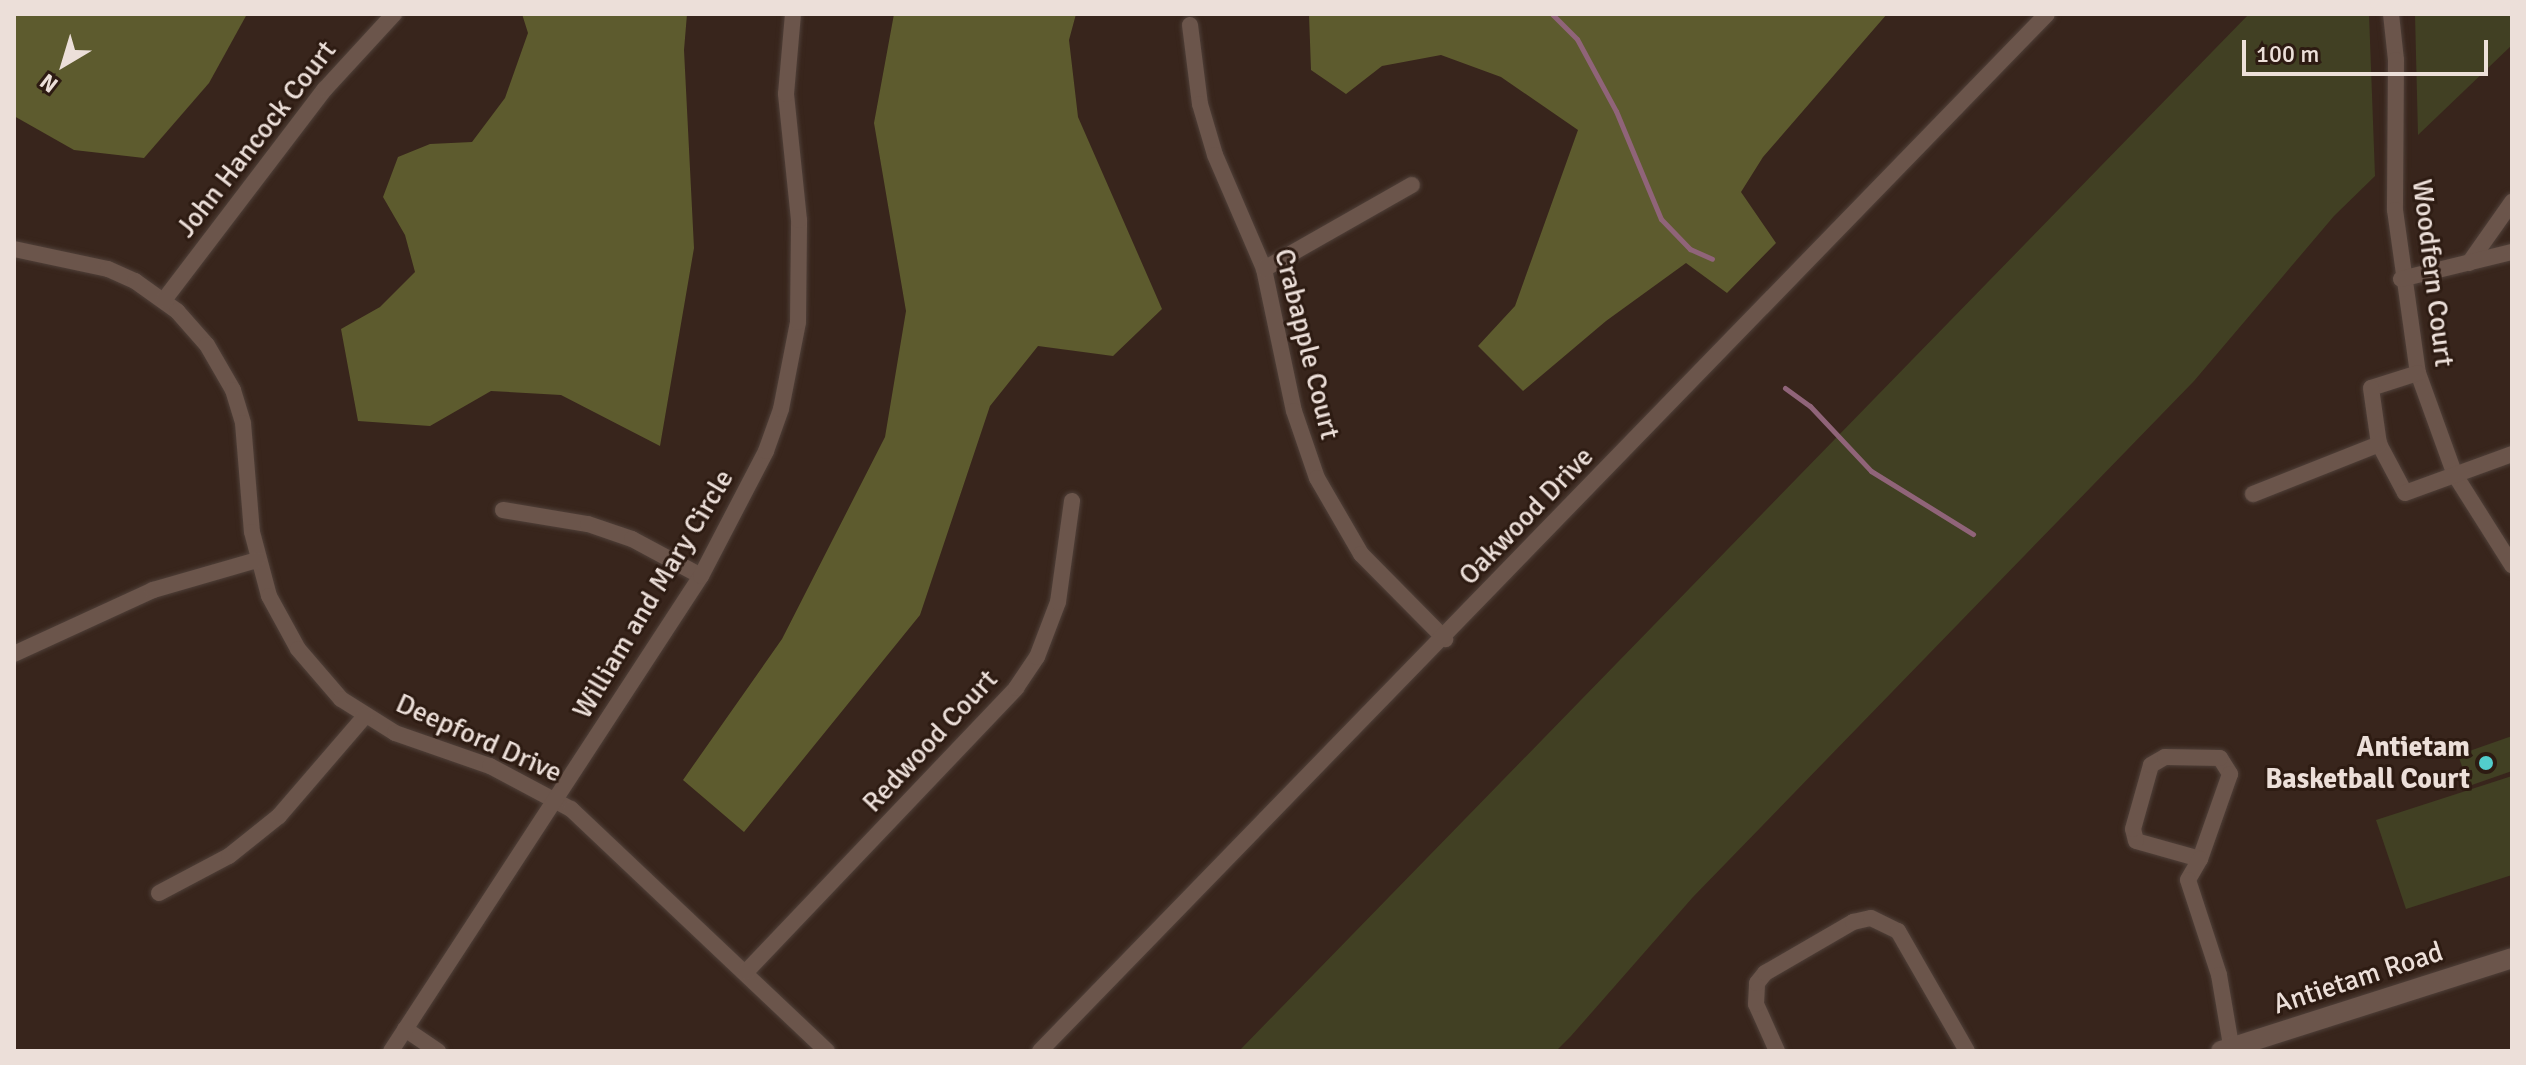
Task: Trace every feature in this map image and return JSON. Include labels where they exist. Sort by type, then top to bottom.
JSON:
[{"type":"street","name":"John Hancock Court","points":[[164,300],[325,89],[394,14]]},
{"type":"street","name":"William and Mary Circle","points":[[391,1051],[701,576],[766,451],[791,366],[800,278],[786,94],[793,14]]},
{"type":"street","name":"Oakwood Drive","points":[[1040,1051],[1445,639],[2047,14]]},
{"type":"street","name":"Woodfern Court","points":[[2391,14],[2401,279],[2418,373],[2455,475],[2512,565]]},
{"type":"street","name":"Crabapple Court","points":[[1190,25],[1200,104],[1215,155],[1264,269],[1294,411],[1317,478],[1361,554],[1445,639]]},
{"type":"street","points":[[1264,269],[1412,185]]},
{"type":"street","points":[[2469,263],[2512,202]]},
{"type":"street","name":"Deepford Drive","points":[[14,249],[108,269],[164,300],[207,345],[233,390],[243,423],[257,560],[298,649],[341,699],[365,716],[434,749],[490,766],[557,799],[601,832],[827,1051]]},
{"type":"street","points":[[2401,279],[2512,252]]},
{"type":"street","points":[[2418,373],[2371,388],[2379,444],[2405,493],[2512,454]]},
{"type":"street","points":[[2253,494],[2379,444]]},
{"type":"street","name":"Redwood Court","points":[[746,972],[1016,688],[1037,657],[1058,602],[1072,501]]},
{"type":"street","points":[[503,510],[588,524],[632,539],[701,576]]},
{"type":"street","points":[[14,654],[153,590],[257,560]]},
{"type":"street","points":[[159,893],[229,856],[279,816],[365,716]]},
{"type":"street","points":[[2200,859],[2136,841],[2133,829],[2146,773],[2160,759],[2220,758],[2230,767],[2200,859],[2188,880],[2219,975],[2228,1050]]},
{"type":"street","points":[[1777,1051],[1756,1004],[1757,983],[1765,973],[1853,922],[1871,918],[1898,931],[1967,1051]]},
{"type":"street","name":"Antietam Road","points":[[2228,1050],[2512,958]]},
{"type":"street","points":[[405,1029],[438,1051]]},
{"type":"shaded area","points":[[14,14],[247,14],[209,83],[144,158],[74,150],[14,116]]},
{"type":"shaded area","points":[[522,14],[687,14],[684,50],[694,248],[660,446],[561,395],[491,391],[430,426],[358,421],[341,329],[380,307],[415,272],[405,235],[383,197],[398,157],[430,144],[472,142],[505,98],[528,33]]},
{"type":"shaded area","points":[[894,14],[1076,14],[1069,40],[1078,117],[1162,309],[1113,356],[1038,346],[990,406],[920,615],[744,832],[683,780],[782,639],[885,437],[906,311],[874,123]]},
{"type":"shaded area","points":[[1309,14],[1887,14],[1763,157],[1741,192],[1776,243],[1727,293],[1686,263],[1606,321],[1523,391],[1478,346],[1515,306],[1578,130],[1501,77],[1441,55],[1382,66],[1346,94],[1311,70]]},
{"type":"shaded area","points":[[2249,14],[2369,14],[2375,176],[2334,216],[2194,381],[1693,897],[1571,1036],[1556,1051],[1239,1051]]},
{"type":"shaded area","points":[[2415,14],[2512,14],[2512,45],[2418,135]]},
{"type":"shaded area","name":"Antietam Basketball Court","points":[[2512,736],[2512,771],[2469,786],[2458,755]]},
{"type":"shaded area","points":[[2512,776],[2512,875],[2406,909],[2376,820]]},
{"type":"waterway","points":[[1552,14],[1577,39],[1616,111],[1661,219],[1690,249],[1712,259]]},
{"type":"waterway","points":[[1785,388],[1810,406],[1871,471],[1973,534]]},
{"type":"place","name":"Antietam Basketball Court","points":[[2486,763]]}]
